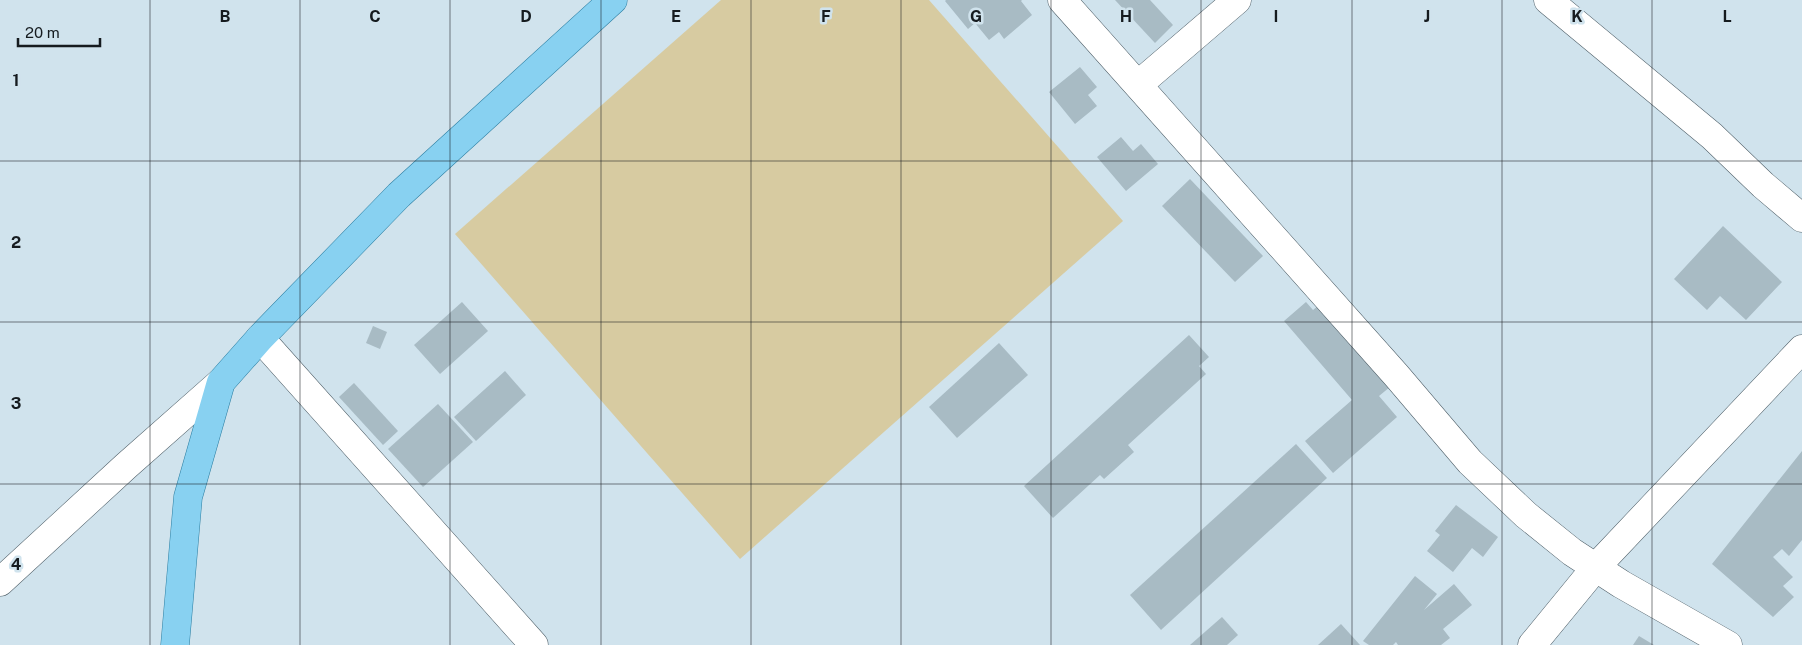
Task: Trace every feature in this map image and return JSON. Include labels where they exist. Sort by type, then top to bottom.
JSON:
[{"type":"main road","points":[[175,645],[188,497],[221,382],[260,338],[399,194],[613,0]]},
{"type":"street","points":[[1062,0],[1139,84],[1396,375],[1470,462],[1526,515],[1572,552],[1621,584],[1728,645]]},
{"type":"street","points":[[1139,84],[1237,0]]},
{"type":"street","points":[[1548,0],[1712,136],[1763,186],[1802,218]]},
{"type":"street","points":[[260,338],[534,645]]},
{"type":"street","points":[[1532,645],[1596,567],[1802,349]]},
{"type":"street","points":[[0,582],[221,382]]},
{"type":"shaded area","points":[[721,0],[929,0],[1123,221],[740,559],[455,234]]},
{"type":"building","points":[[946,0],[1022,0],[1032,15],[1004,39],[999,32],[989,40],[975,23],[968,29]]},
{"type":"building","points":[[1115,0],[1150,0],[1173,25],[1155,43]]},
{"type":"building","points":[[1080,67],[1097,87],[1088,95],[1097,106],[1075,124],[1049,92]]},
{"type":"building","points":[[1121,137],[1133,151],[1141,144],[1158,164],[1126,191],[1097,157]]},
{"type":"building","points":[[1190,179],[1263,256],[1235,282],[1162,206]]},
{"type":"building","points":[[1723,226],[1782,282],[1746,320],[1720,296],[1707,310],[1674,279]]},
{"type":"building","points":[[1325,300],[1396,382],[1379,396],[1397,417],[1333,473],[1305,441],[1352,400],[1284,321],[1306,302],[1313,310]]},
{"type":"building","points":[[462,302],[488,331],[440,374],[414,345]]},
{"type":"building","points":[[373,326],[387,332],[380,349],[366,343]]},
{"type":"building","points":[[1189,335],[1209,357],[1199,366],[1206,374],[1128,445],[1134,452],[1104,479],[1100,475],[1053,518],[1024,486]]},
{"type":"building","points":[[999,343],[1028,375],[957,438],[929,407]]},
{"type":"building","points":[[505,371],[526,395],[476,441],[454,417]]},
{"type":"building","points":[[354,383],[398,431],[383,445],[339,397]]},
{"type":"building","points":[[438,404],[473,442],[423,487],[388,449]]},
{"type":"building","points":[[1296,444],[1327,478],[1161,630],[1130,595]]},
{"type":"building","points":[[1802,451],[1802,540],[1789,556],[1782,549],[1773,557],[1793,577],[1783,586],[1794,597],[1773,617],[1712,564]]},
{"type":"building","points":[[1456,505],[1498,537],[1483,557],[1472,548],[1453,572],[1427,551],[1440,535],[1435,531]]},
{"type":"building","points":[[1415,576],[1437,594],[1424,610],[1454,584],[1472,605],[1443,629],[1450,638],[1441,645],[1398,645],[1396,642],[1393,645],[1369,645],[1363,641]]},
{"type":"building","points":[[1222,617],[1238,635],[1227,645],[1190,645]]},
{"type":"building","points":[[1341,624],[1360,645],[1318,645]]},
{"type":"building","points":[[1639,636],[1654,645],[1633,645]]}]
